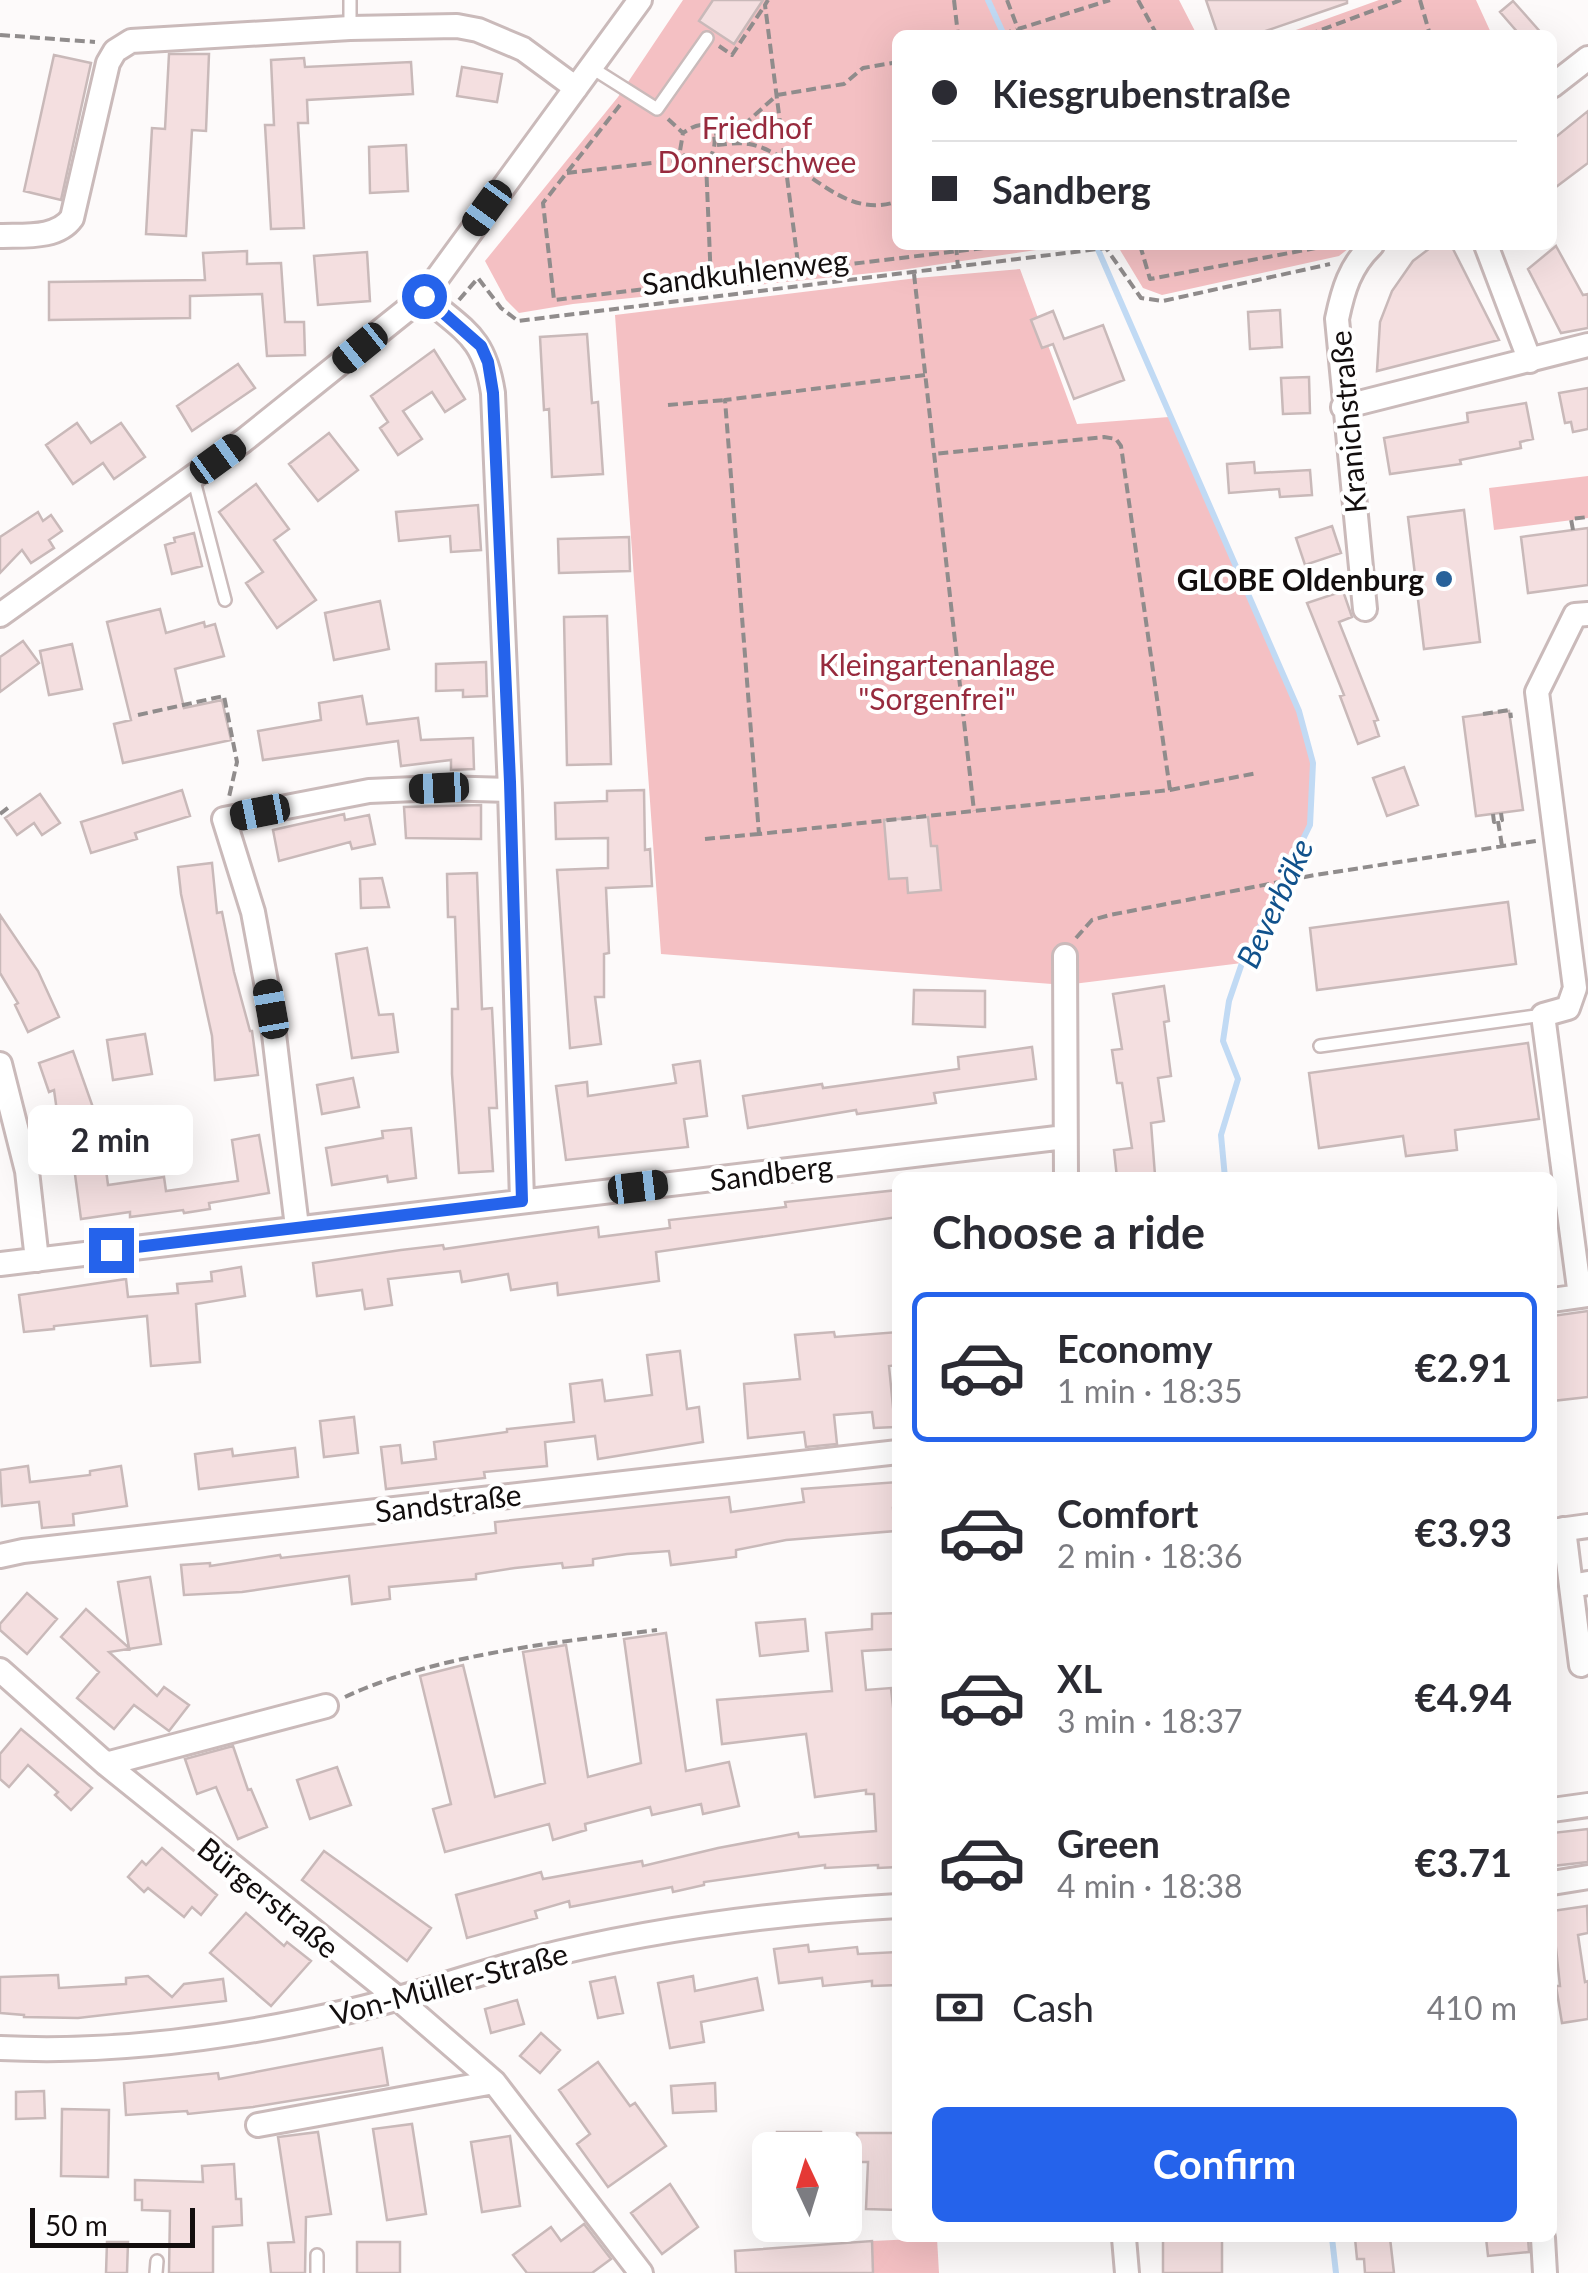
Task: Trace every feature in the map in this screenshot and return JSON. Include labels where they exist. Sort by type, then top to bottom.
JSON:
[{"type":"street","points":[[0,614],[243,441],[424,296],[640,0]]},
{"type":"street","points":[[0,236],[51,232],[68,225],[108,63],[122,44],[143,38],[422,25],[478,30],[523,48],[576,88]]},
{"type":"street","points":[[1557,82],[1588,58]]},
{"type":"street","name":"Kranichstraße","points":[[1364,609],[1336,319],[1343,289],[1354,266],[1368,250]]},
{"type":"street","points":[[1488,250],[1530,361]]},
{"type":"street","points":[[424,296],[481,346],[493,393],[522,1201]]},
{"type":"street","points":[[1343,407],[1588,346]]},
{"type":"street","points":[[1557,1299],[1584,1296],[1543,1014],[1568,1008],[1575,988],[1537,692],[1575,616],[1588,614]]},
{"type":"street","points":[[297,1227],[271,1009],[253,912],[224,819],[369,791],[510,790]]},
{"type":"street","points":[[1066,956],[1066,1172]]},
{"type":"street","points":[[0,1064],[27,1171],[37,1260]]},
{"type":"street","name":"Sandberg","points":[[0,1264],[1065,1137]]},
{"type":"street","name":"Sandstraße","points":[[0,1556],[42,1548],[892,1453]]},
{"type":"street","points":[[1568,1529],[1580,1584],[1581,1665]]},
{"type":"street","name":"Bürgerstraße","points":[[0,1670],[106,1764],[396,1997],[494,2082],[640,2273]]},
{"type":"street","points":[[106,1764],[326,1706]]},
{"type":"street","points":[[1557,1809],[1588,1805]]},
{"type":"street","points":[[1557,1881],[1588,1878]]},
{"type":"street","name":"Von-Müller-Straße","points":[[0,2048],[88,2049],[178,2042],[313,2018],[528,1960],[656,1932],[892,1906]]},
{"type":"street","points":[[258,2126],[494,2082]]},
{"type":"street","points":[[1124,2242],[1127,2273]]},
{"type":"street","points":[[1543,2242],[1545,2273]]},
{"type":"lane","points":[[350,0],[350,28]]},
{"type":"lane","points":[[592,68],[657,109],[707,38]]},
{"type":"lane","points":[[192,478],[225,600]]},
{"type":"lane","points":[[1320,1046],[1543,1014]]},
{"type":"lane","points":[[316,2273],[317,2256]]},
{"type":"path","points":[[954,0],[957,30]]},
{"type":"path","points":[[1006,0],[1018,29],[1110,0]]},
{"type":"path","points":[[1138,0],[1154,30]]},
{"type":"path","points":[[1321,30],[1401,0]]},
{"type":"path","points":[[1420,0],[1429,30]]},
{"type":"path","points":[[707,38],[732,55],[767,3]]},
{"type":"path","points":[[767,3],[799,271]]},
{"type":"path","points":[[0,35],[122,44]]},
{"type":"path","points":[[714,134],[747,122],[777,95],[844,84],[863,68],[892,63]]},
{"type":"path","points":[[630,94],[543,203],[554,300],[942,250]]},
{"type":"path","points":[[657,109],[683,133]]},
{"type":"path","points":[[693,126],[705,126],[714,134],[714,154],[706,162],[686,159],[680,151],[683,133],[693,126]]},
{"type":"path","points":[[717,145],[748,144],[784,157],[838,196],[867,206],[892,203]]},
{"type":"path","points":[[564,173],[686,159]]},
{"type":"path","points":[[706,162],[710,282]]},
{"type":"path","points":[[956,250],[958,268]]},
{"type":"path","name":"Sandkuhlenweg","points":[[446,315],[478,278],[501,308],[518,321],[1090,250]]},
{"type":"path","name":"Sandkuhlenweg","points":[[1107,250],[1142,298],[1163,301],[1337,262],[1354,266]]},
{"type":"path","points":[[1142,250],[1150,278],[1303,250]]},
{"type":"path","points":[[914,274],[974,811]]},
{"type":"path","points":[[668,405],[925,375]]},
{"type":"path","points":[[725,400],[759,834]]},
{"type":"path","points":[[934,454],[1104,436],[1116,439],[1121,446],[1170,790]]},
{"type":"path","points":[[1573,530],[1571,519],[1588,517]]},
{"type":"path","points":[[138,715],[224,696],[236,762],[224,819]]},
{"type":"path","points":[[1483,714],[1510,710],[1511,718]]},
{"type":"path","points":[[705,839],[1170,790],[1257,773]]},
{"type":"path","points":[[0,814],[9,808]]},
{"type":"path","points":[[1493,814],[1494,822],[1502,820],[1501,812]]},
{"type":"path","points":[[1498,821],[1502,846]]},
{"type":"path","points":[[1066,956],[1082,930],[1097,918],[1315,875],[1556,838]]},
{"type":"path","points":[[326,1706],[384,1679],[532,1646],[657,1630]]},
{"type":"green space","name":"Friedhof Donnerschwee","points":[[683,0],[1179,0],[1194,30],[892,30],[892,250],[1036,250],[901,270],[519,313],[506,300],[485,261],[618,97]]},
{"type":"green space","points":[[1379,0],[1476,0],[1490,30],[1296,30]]},
{"type":"green space","points":[[1120,250],[1347,250],[1339,256],[1162,295],[1143,288]]},
{"type":"green space","name":"Kleingartenanlage \"Sorgenfrei\"","points":[[1020,269],[1077,424],[1169,417],[1299,711],[1312,758],[1310,825],[1242,963],[1065,985],[661,954],[615,315]]},
{"type":"green space","points":[[1588,476],[1588,518],[1494,530],[1489,488]]},
{"type":"green space","points":[[872,2241],[937,2242],[939,2273],[873,2273]]},
{"type":"building","points":[[713,0],[763,0],[734,44],[699,21]]},
{"type":"building","points":[[1206,0],[1347,0],[1269,30],[1216,30]]},
{"type":"building","points":[[1513,1],[1539,30],[1516,30],[1500,12]]},
{"type":"building","points":[[169,54],[209,54],[206,131],[192,130],[186,236],[146,234],[152,128],[165,129]]},
{"type":"building","points":[[54,55],[91,63],[61,200],[24,191]]},
{"type":"building","points":[[304,58],[305,67],[411,62],[413,94],[307,100],[308,123],[298,123],[304,228],[271,229],[265,125],[274,125],[271,60]]},
{"type":"building","points":[[462,67],[502,74],[497,102],[457,96]]},
{"type":"building","points":[[1588,111],[1588,163],[1557,186],[1557,136]]},
{"type":"building","points":[[406,145],[408,191],[370,193],[369,147]]},
{"type":"building","points":[[1557,248],[1583,295],[1588,294],[1588,328],[1561,333],[1528,269]]},
{"type":"building","points":[[1427,250],[1454,250],[1499,340],[1377,371],[1380,322],[1392,291],[1413,261]]},
{"type":"building","points":[[247,251],[247,264],[281,263],[285,322],[304,322],[305,355],[267,356],[262,294],[190,296],[190,318],[49,320],[49,282],[205,280],[203,253]]},
{"type":"building","points":[[367,252],[370,301],[318,305],[314,256]]},
{"type":"building","points":[[1280,310],[1282,347],[1250,349],[1248,312]]},
{"type":"building","points":[[1053,311],[1064,339],[1103,325],[1124,380],[1074,399],[1053,344],[1042,348],[1031,320]]},
{"type":"building","points":[[587,334],[592,403],[598,402],[603,474],[552,477],[540,337]]},
{"type":"building","points":[[434,350],[465,399],[445,412],[432,392],[403,411],[422,439],[398,455],[380,428],[388,422],[371,396]]},
{"type":"building","points":[[238,364],[255,388],[192,431],[177,406]]},
{"type":"building","points":[[1309,377],[1310,413],[1283,414],[1281,378]]},
{"type":"building","points":[[1588,388],[1588,429],[1573,432],[1571,422],[1565,423],[1559,393]]},
{"type":"building","points":[[1526,403],[1533,439],[1520,442],[1521,448],[1460,460],[1461,464],[1390,474],[1384,438],[1468,422],[1467,413]]},
{"type":"building","points":[[77,423],[91,443],[121,423],[145,457],[114,479],[103,463],[73,484],[46,445]]},
{"type":"building","points":[[329,433],[358,470],[318,501],[289,464]]},
{"type":"building","points":[[1254,462],[1255,473],[1310,470],[1312,495],[1280,497],[1279,489],[1229,493],[1227,464]]},
{"type":"building","points":[[256,484],[289,529],[274,540],[316,600],[277,628],[246,583],[263,572],[219,512]]},
{"type":"building","points":[[478,505],[481,550],[451,552],[450,536],[399,541],[396,512]]},
{"type":"building","name":"GLOBE Oldenburg","points":[[1464,510],[1480,642],[1424,649],[1408,517]]},
{"type":"building","points":[[38,512],[43,521],[51,515],[62,531],[49,540],[54,548],[31,563],[22,550],[0,573],[0,537]]},
{"type":"building","points":[[1332,526],[1341,553],[1305,565],[1296,538]]},
{"type":"building","points":[[1588,528],[1588,585],[1528,593],[1521,537]]},
{"type":"building","points":[[194,533],[202,566],[172,574],[165,545],[175,542],[174,538]]},
{"type":"building","points":[[629,537],[630,571],[559,573],[558,539]]},
{"type":"building","points":[[1343,591],[1352,617],[1339,622],[1378,720],[1374,721],[1379,736],[1358,744],[1340,696],[1344,695],[1307,603]]},
{"type":"building","points":[[380,601],[389,649],[334,660],[325,613]]},
{"type":"building","points":[[160,609],[166,633],[204,622],[205,627],[215,624],[224,656],[175,669],[184,708],[222,700],[231,740],[123,763],[114,724],[131,720],[107,622]]},
{"type":"building","points":[[607,616],[611,764],[567,765],[564,617]]},
{"type":"building","points":[[23,641],[39,663],[0,692],[0,657]]},
{"type":"building","points":[[72,644],[82,689],[49,695],[40,651]]},
{"type":"building","points":[[486,662],[487,696],[463,697],[463,690],[436,691],[436,664]]},
{"type":"building","points":[[362,696],[367,724],[418,718],[421,740],[473,738],[474,769],[451,770],[451,760],[401,766],[398,741],[263,760],[258,731],[321,720],[319,703]]},
{"type":"building","points":[[1509,711],[1523,810],[1476,816],[1463,717]]},
{"type":"building","points":[[1404,767],[1418,805],[1387,816],[1373,778]]},
{"type":"building","points":[[182,790],[190,816],[135,833],[137,839],[91,853],[81,822]]},
{"type":"building","points":[[644,790],[645,850],[650,849],[652,886],[606,888],[609,953],[604,954],[604,997],[595,997],[601,1044],[570,1048],[557,870],[608,868],[608,838],[556,839],[555,803],[607,801],[607,791]]},
{"type":"building","points":[[40,794],[60,823],[42,835],[34,823],[17,835],[5,818]]},
{"type":"building","points":[[481,805],[481,839],[406,838],[404,807]]},
{"type":"building","points":[[344,814],[345,820],[369,815],[375,844],[352,849],[350,842],[279,861],[273,830]]},
{"type":"building","points":[[928,817],[931,846],[937,846],[941,890],[908,893],[907,878],[889,879],[884,820]]},
{"type":"building","points":[[212,863],[217,913],[222,912],[234,972],[252,1031],[258,1075],[215,1080],[212,1036],[178,867]]},
{"type":"building","points":[[477,873],[482,1009],[492,1008],[497,1108],[489,1108],[493,1171],[459,1173],[452,1074],[452,1009],[458,1009],[455,917],[448,917],[447,874]]},
{"type":"building","points":[[382,878],[389,907],[361,908],[360,879]]},
{"type":"building","points":[[1508,902],[1516,964],[1317,990],[1310,928]]},
{"type":"building","points":[[0,915],[38,971],[59,1017],[28,1032],[15,1005],[18,1003],[0,973]]},
{"type":"building","points":[[367,948],[379,1015],[393,1014],[398,1052],[352,1058],[336,954]]},
{"type":"building","points":[[1164,986],[1171,1076],[1158,1078],[1164,1121],[1151,1123],[1155,1172],[1116,1172],[1114,1150],[1132,1148],[1122,1083],[1117,1083],[1112,1050],[1122,1049],[1113,994]]},
{"type":"building","points":[[914,990],[985,991],[985,1027],[913,1024]]},
{"type":"building","points":[[145,1034],[152,1074],[113,1080],[107,1040]]},
{"type":"building","points":[[1528,1043],[1539,1119],[1455,1130],[1457,1150],[1406,1156],[1403,1136],[1319,1148],[1309,1073]]},
{"type":"building","points":[[1032,1047],[1036,1079],[934,1093],[936,1103],[857,1114],[856,1110],[748,1128],[743,1096],[959,1069],[958,1057]]},
{"type":"building","points":[[73,1051],[107,1147],[103,1147],[108,1185],[164,1177],[166,1191],[238,1181],[232,1140],[259,1135],[269,1193],[209,1203],[210,1209],[184,1213],[183,1210],[130,1217],[130,1212],[81,1219],[72,1152],[63,1154],[54,1090],[49,1092],[39,1063]]},
{"type":"building","points":[[700,1061],[707,1116],[684,1119],[688,1147],[566,1160],[556,1086],[587,1082],[588,1096],[676,1083],[673,1065]]},
{"type":"building","points":[[353,1078],[359,1107],[322,1114],[317,1085]]},
{"type":"building","points":[[411,1128],[416,1178],[388,1182],[387,1176],[332,1185],[326,1148],[383,1138],[382,1131]]},
{"type":"building","points":[[892,1191],[892,1218],[656,1252],[659,1281],[558,1295],[557,1283],[511,1290],[508,1274],[462,1282],[460,1271],[388,1279],[392,1305],[365,1309],[362,1290],[317,1296],[313,1263],[598,1227],[599,1237],[670,1228],[669,1220],[786,1207],[785,1202]]},
{"type":"building","points":[[241,1267],[245,1296],[196,1304],[200,1362],[151,1366],[147,1316],[24,1332],[19,1295],[126,1279],[128,1297],[178,1293],[177,1284],[212,1281],[211,1272]]},
{"type":"building","points":[[1588,1311],[1588,1397],[1557,1400],[1557,1315]]},
{"type":"building","points":[[834,1332],[835,1337],[892,1332],[889,1366],[892,1427],[874,1428],[872,1412],[834,1415],[837,1444],[806,1447],[804,1432],[748,1438],[744,1384],[800,1379],[795,1335]]},
{"type":"building","points":[[680,1351],[687,1409],[699,1407],[703,1442],[598,1459],[595,1436],[545,1442],[547,1466],[484,1472],[485,1478],[386,1489],[381,1447],[400,1445],[402,1463],[436,1459],[434,1442],[574,1422],[570,1384],[602,1380],[605,1401],[652,1395],[647,1355]]},
{"type":"building","points":[[354,1417],[358,1453],[324,1457],[320,1421]]},
{"type":"building","points":[[295,1448],[298,1477],[199,1489],[195,1454],[232,1449],[233,1456]]},
{"type":"building","points":[[28,1466],[30,1482],[90,1475],[90,1471],[121,1466],[127,1506],[73,1514],[74,1525],[42,1528],[39,1502],[2,1506],[0,1470]]},
{"type":"building","points":[[892,1482],[892,1531],[786,1540],[736,1550],[736,1557],[671,1565],[669,1551],[593,1559],[593,1565],[563,1568],[562,1563],[515,1568],[476,1574],[476,1579],[389,1587],[390,1599],[352,1604],[349,1576],[242,1592],[184,1595],[181,1565],[210,1566],[496,1533],[495,1522],[729,1497],[731,1512],[804,1502],[802,1489]]},
{"type":"building","points":[[150,1577],[161,1644],[109,1652],[157,1696],[164,1687],[189,1705],[169,1731],[134,1705],[114,1729],[77,1698],[99,1672],[61,1637],[86,1609],[129,1648],[118,1582]]},
{"type":"building","points":[[27,1593],[57,1619],[27,1654],[0,1630],[0,1624]]},
{"type":"building","points":[[892,1613],[892,1649],[862,1651],[866,1690],[891,1688],[892,1867],[825,1865],[704,1882],[673,1892],[672,1887],[570,1907],[569,1901],[535,1911],[537,1918],[467,1938],[456,1895],[541,1872],[543,1879],[642,1861],[643,1866],[798,1833],[799,1837],[876,1831],[874,1794],[866,1794],[866,1790],[815,1797],[806,1734],[722,1744],[717,1700],[832,1691],[826,1633],[872,1629],[872,1614]]},
{"type":"building","points":[[805,1619],[808,1651],[760,1656],[756,1623]]},
{"type":"building","points":[[666,1633],[686,1771],[729,1762],[739,1806],[703,1814],[701,1804],[652,1815],[650,1807],[585,1824],[586,1830],[553,1840],[549,1824],[445,1852],[433,1809],[451,1804],[420,1676],[463,1665],[495,1797],[545,1783],[523,1652],[566,1645],[588,1777],[641,1763],[624,1639]]},
{"type":"building","points":[[21,1729],[92,1788],[71,1810],[55,1795],[58,1792],[28,1765],[9,1787],[0,1779],[0,1754]]},
{"type":"building","points":[[233,1746],[248,1790],[251,1789],[267,1827],[238,1839],[216,1787],[197,1794],[185,1759]]},
{"type":"building","points":[[337,1767],[351,1805],[310,1819],[297,1780]]},
{"type":"building","points":[[1588,1829],[1588,1862],[1557,1865],[1557,1832]]},
{"type":"building","points":[[162,1848],[217,1895],[201,1915],[192,1907],[184,1917],[128,1877],[142,1861],[146,1865]]},
{"type":"building","points":[[324,1851],[431,1928],[407,1961],[302,1880]]},
{"type":"building","points":[[1587,1906],[1588,1933],[1578,1935],[1585,1982],[1588,1981],[1588,2019],[1562,2023],[1557,1992],[1557,1910]]},
{"type":"building","points":[[246,1913],[284,1946],[287,1942],[311,1961],[271,2006],[210,1953]]},
{"type":"building","points":[[808,1945],[809,1952],[857,1947],[858,1954],[892,1952],[892,1985],[872,1986],[872,1981],[823,1986],[822,1978],[779,1983],[774,1949]]},
{"type":"building","points":[[58,1975],[59,1988],[126,1984],[126,1978],[148,1976],[172,1997],[184,1984],[223,1979],[226,2001],[78,2018],[0,2013],[0,1977]]},
{"type":"building","points":[[693,1976],[695,1991],[757,1978],[763,2010],[701,2022],[704,2042],[670,2048],[658,1983]]},
{"type":"building","points":[[615,1977],[623,2013],[598,2018],[590,1982]]},
{"type":"building","points":[[517,2000],[524,2024],[491,2033],[485,2009]]},
{"type":"building","points":[[541,2033],[560,2050],[540,2073],[520,2056]]},
{"type":"building","points":[[382,2048],[388,2085],[253,2107],[126,2115],[124,2083],[218,2073],[219,2079]]},
{"type":"building","points":[[598,2062],[666,2146],[608,2187],[577,2144],[590,2134],[559,2090]]},
{"type":"building","points":[[715,2083],[716,2111],[673,2113],[671,2086]]},
{"type":"building","points":[[44,2091],[45,2118],[16,2119],[16,2092]]},
{"type":"building","points":[[62,2109],[109,2110],[108,2177],[61,2176]]},
{"type":"building","points":[[412,2124],[426,2214],[387,2220],[373,2129]]},
{"type":"building","points":[[318,2132],[331,2214],[306,2217],[305,2273],[271,2273],[268,2243],[294,2242],[278,2137]]},
{"type":"building","points":[[862,2133],[892,2133],[892,2210],[866,2209],[868,2162],[862,2162]]},
{"type":"building","points":[[510,2136],[520,2206],[482,2212],[471,2142]]},
{"type":"building","points":[[234,2164],[242,2225],[213,2227],[213,2273],[169,2273],[170,2211],[142,2210],[142,2200],[135,2200],[135,2180],[203,2182],[202,2166]]},
{"type":"building","points":[[670,2184],[698,2227],[662,2254],[631,2213]]},
{"type":"building","points":[[584,2224],[611,2259],[592,2273],[527,2273],[513,2255],[551,2227],[561,2241]]},
{"type":"building","points":[[872,2241],[873,2273],[736,2273],[735,2251]]},
{"type":"building","points":[[107,2242],[128,2242],[127,2273],[106,2273]]},
{"type":"building","points":[[357,2242],[400,2242],[400,2273],[357,2273]]},
{"type":"building","points":[[1163,2242],[1222,2242],[1222,2273],[1163,2273]]},
{"type":"building","points":[[1355,2242],[1390,2242],[1394,2273],[1365,2273],[1364,2259],[1357,2259]]},
{"type":"building","points":[[1486,2242],[1528,2242],[1529,2252],[1488,2256]]},
{"type":"waterway","name":"Beverbäke","points":[[988,0],[1002,30]]},
{"type":"waterway","name":"Beverbäke","points":[[1098,250],[1299,711],[1313,763],[1310,825],[1242,963],[1229,1001],[1223,1041],[1238,1079],[1221,1135],[1224,1172]]},
{"type":"waterway","name":"Beverbäke","points":[[1332,2242],[1336,2273]]},
{"type":"place","name":"GLOBE Oldenburg","points":[[1444,579]]},
{"type":"route","points":[[111,1250],[522,1201],[510,782],[493,393],[481,346],[424,296]]}]
